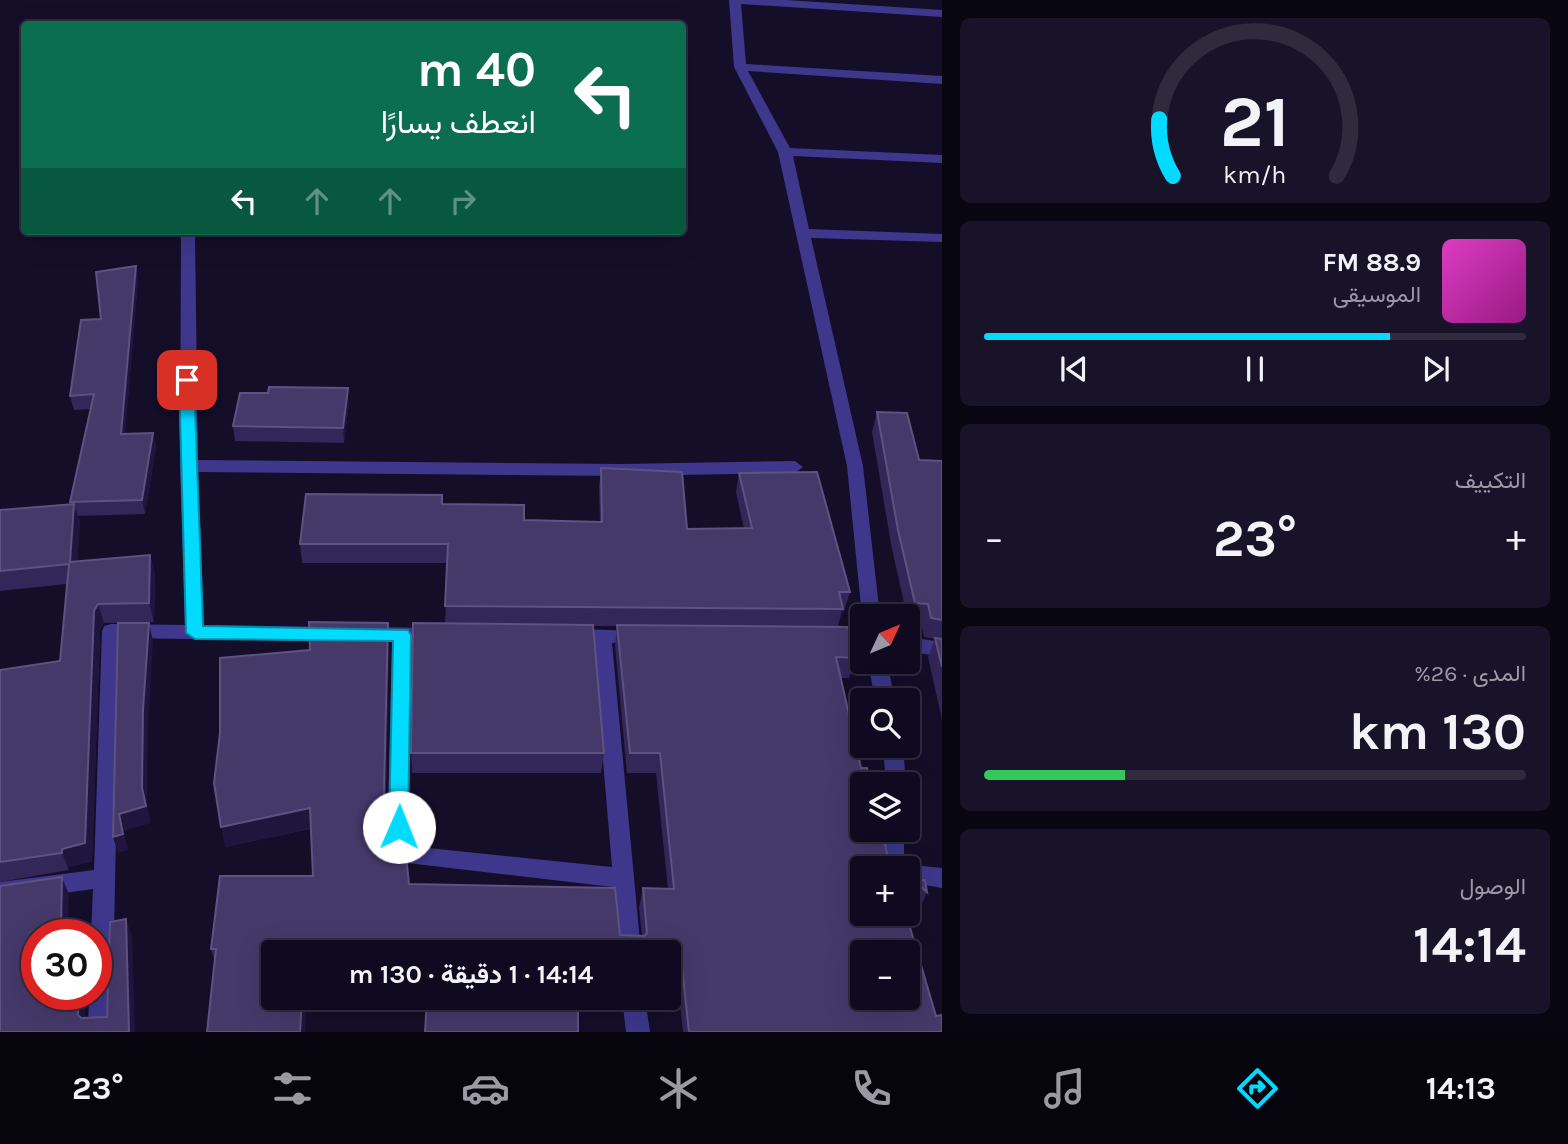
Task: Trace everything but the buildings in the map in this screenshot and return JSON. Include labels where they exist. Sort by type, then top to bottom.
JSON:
[{"type":"street","points":[[870,604],[855,466],[785,152],[740,67],[734,0],[942,14]]},
{"type":"street","points":[[740,67],[942,80]]},
{"type":"street","points":[[785,152],[942,159]]},
{"type":"street","points":[[802,233],[942,238]]},
{"type":"street","points":[[188,236],[188,466],[195,633]]},
{"type":"street","points":[[188,466],[622,470],[795,467]]},
{"type":"street","points":[[100,1032],[111,631],[455,635]]},
{"type":"street","points":[[402,635],[398,854],[622,878]]},
{"type":"street","points":[[549,636],[657,637]]},
{"type":"street","points":[[602,636],[629,940]]},
{"type":"street","points":[[808,638],[850,638]]},
{"type":"street","points":[[920,646],[942,650]]},
{"type":"street","points":[[920,874],[942,878]]},
{"type":"street","points":[[0,892],[104,878]]},
{"type":"street","points":[[635,1010],[638,1032]]},
{"type":"route","points":[[187,380],[195,633],[402,635],[399,827]]}]
